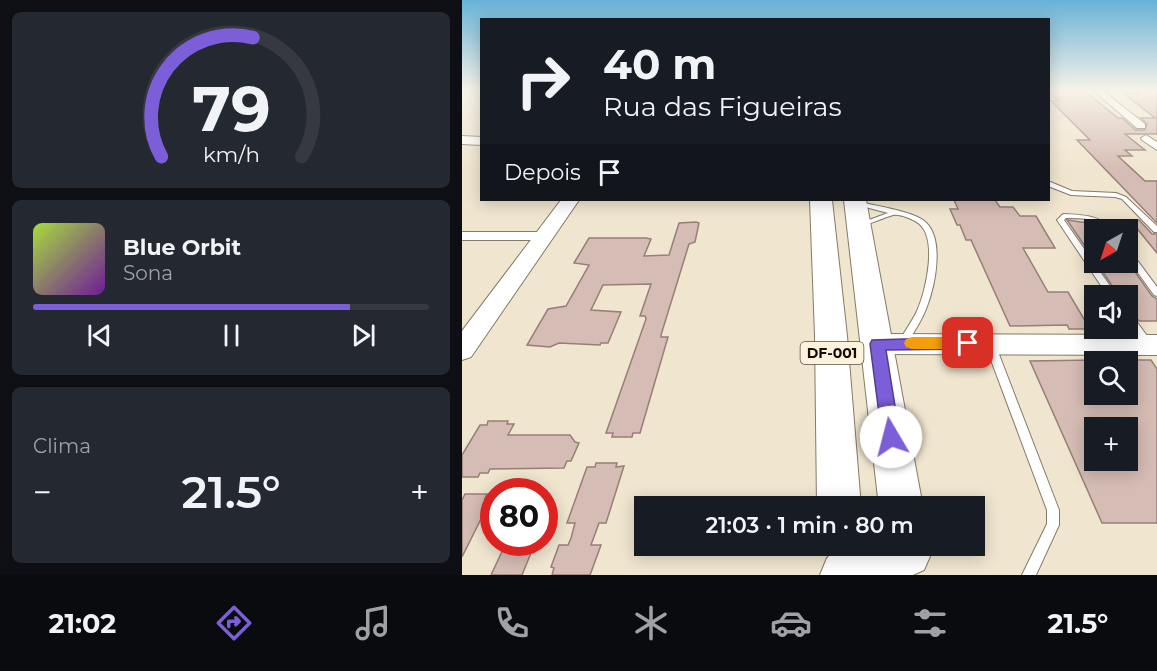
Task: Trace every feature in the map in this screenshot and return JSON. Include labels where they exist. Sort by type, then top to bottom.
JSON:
[{"type":"highway","name":"DF-001","points":[[821,201],[831,336],[838,496]]},
{"type":"highway","name":"DF-001","points":[[857,209],[890,344],[900,496]]},
{"type":"highway","points":[[831,336],[843,346],[852,349],[890,344]]},
{"type":"highway","points":[[843,575],[854,562],[871,553],[889,550],[908,558]]},
{"type":"highway","points":[[841,556],[843,575]]},
{"type":"street","points":[[1131,118],[1141,126]]},
{"type":"street","points":[[1146,138],[1157,147]]},
{"type":"street","points":[[462,350],[569,201]]},
{"type":"street","points":[[462,236],[544,236]]},
{"type":"street","points":[[890,344],[1153,346]]},
{"type":"lane","points":[[1050,184],[1071,193],[1116,195],[1124,198],[1157,230]]},
{"type":"lane","points":[[857,209],[893,213],[924,223],[934,248],[921,310],[890,344]]},
{"type":"lane","points":[[857,209],[893,213]]},
{"type":"lane","points":[[1084,254],[1060,220],[1064,216],[1095,219]]},
{"type":"lane","points":[[1138,267],[1157,293]]},
{"type":"lane","points":[[1138,328],[1153,346]]},
{"type":"lane","points":[[990,343],[1053,510],[1053,525],[1029,575]]},
{"type":"building","points":[[1068,118],[1122,118],[1136,130],[1145,130],[1147,124],[1141,118],[1157,118],[1157,134],[1125,134],[1145,150],[1125,150],[1132,156],[1118,156],[1145,181],[1157,181],[1157,223],[1077,140],[1090,140]]},
{"type":"building","points":[[954,201],[996,201],[1000,207],[1013,207],[1020,216],[1036,216],[1055,248],[1023,248],[1048,292],[1068,292],[1084,319],[1084,329],[1069,329],[1067,325],[1010,326],[971,240],[966,240],[950,209],[958,209]]},
{"type":"building","points":[[1067,220],[1084,222],[1084,245]]},
{"type":"building","points":[[1138,220],[1152,234],[1157,234],[1157,253],[1138,230]]},
{"type":"building","points":[[679,223],[699,223],[695,242],[689,244],[661,335],[661,337],[668,337],[640,433],[633,433],[632,437],[612,437],[613,433],[606,433],[646,319],[645,316],[640,316],[651,284],[603,285],[591,310],[621,312],[608,343],[600,345],[559,343],[550,347],[527,345],[548,309],[566,306],[589,265],[574,263],[589,238],[651,239],[644,256],[669,255]]},
{"type":"building","points":[[1103,273],[1136,273],[1152,296],[1157,299],[1157,321],[1138,320],[1138,285],[1112,285]]},
{"type":"building","points":[[1084,360],[1084,405],[1138,405],[1138,360],[1151,360],[1157,369],[1157,523],[1102,523],[1030,361]]},
{"type":"building","points":[[488,421],[508,421],[507,424],[514,424],[508,435],[570,435],[575,442],[579,443],[571,461],[567,461],[564,468],[490,469],[488,473],[480,473],[478,477],[462,477],[462,455],[480,425],[487,425]]},
{"type":"building","points":[[596,463],[617,463],[616,467],[624,466],[606,523],[599,523],[591,545],[601,545],[590,575],[552,575],[554,568],[551,567],[555,556],[558,556],[559,545],[568,545],[571,538],[575,523],[567,523],[587,467],[595,467]]},
{"type":"building","points":[[465,494],[480,494],[480,521],[462,557],[462,500]]},
{"type":"building","points":[[500,556],[530,556],[522,575],[491,575]]},
{"type":"slow traffic","points":[[912,343],[949,343]]},
{"type":"route","points":[[891,437],[878,344],[968,343]]}]
